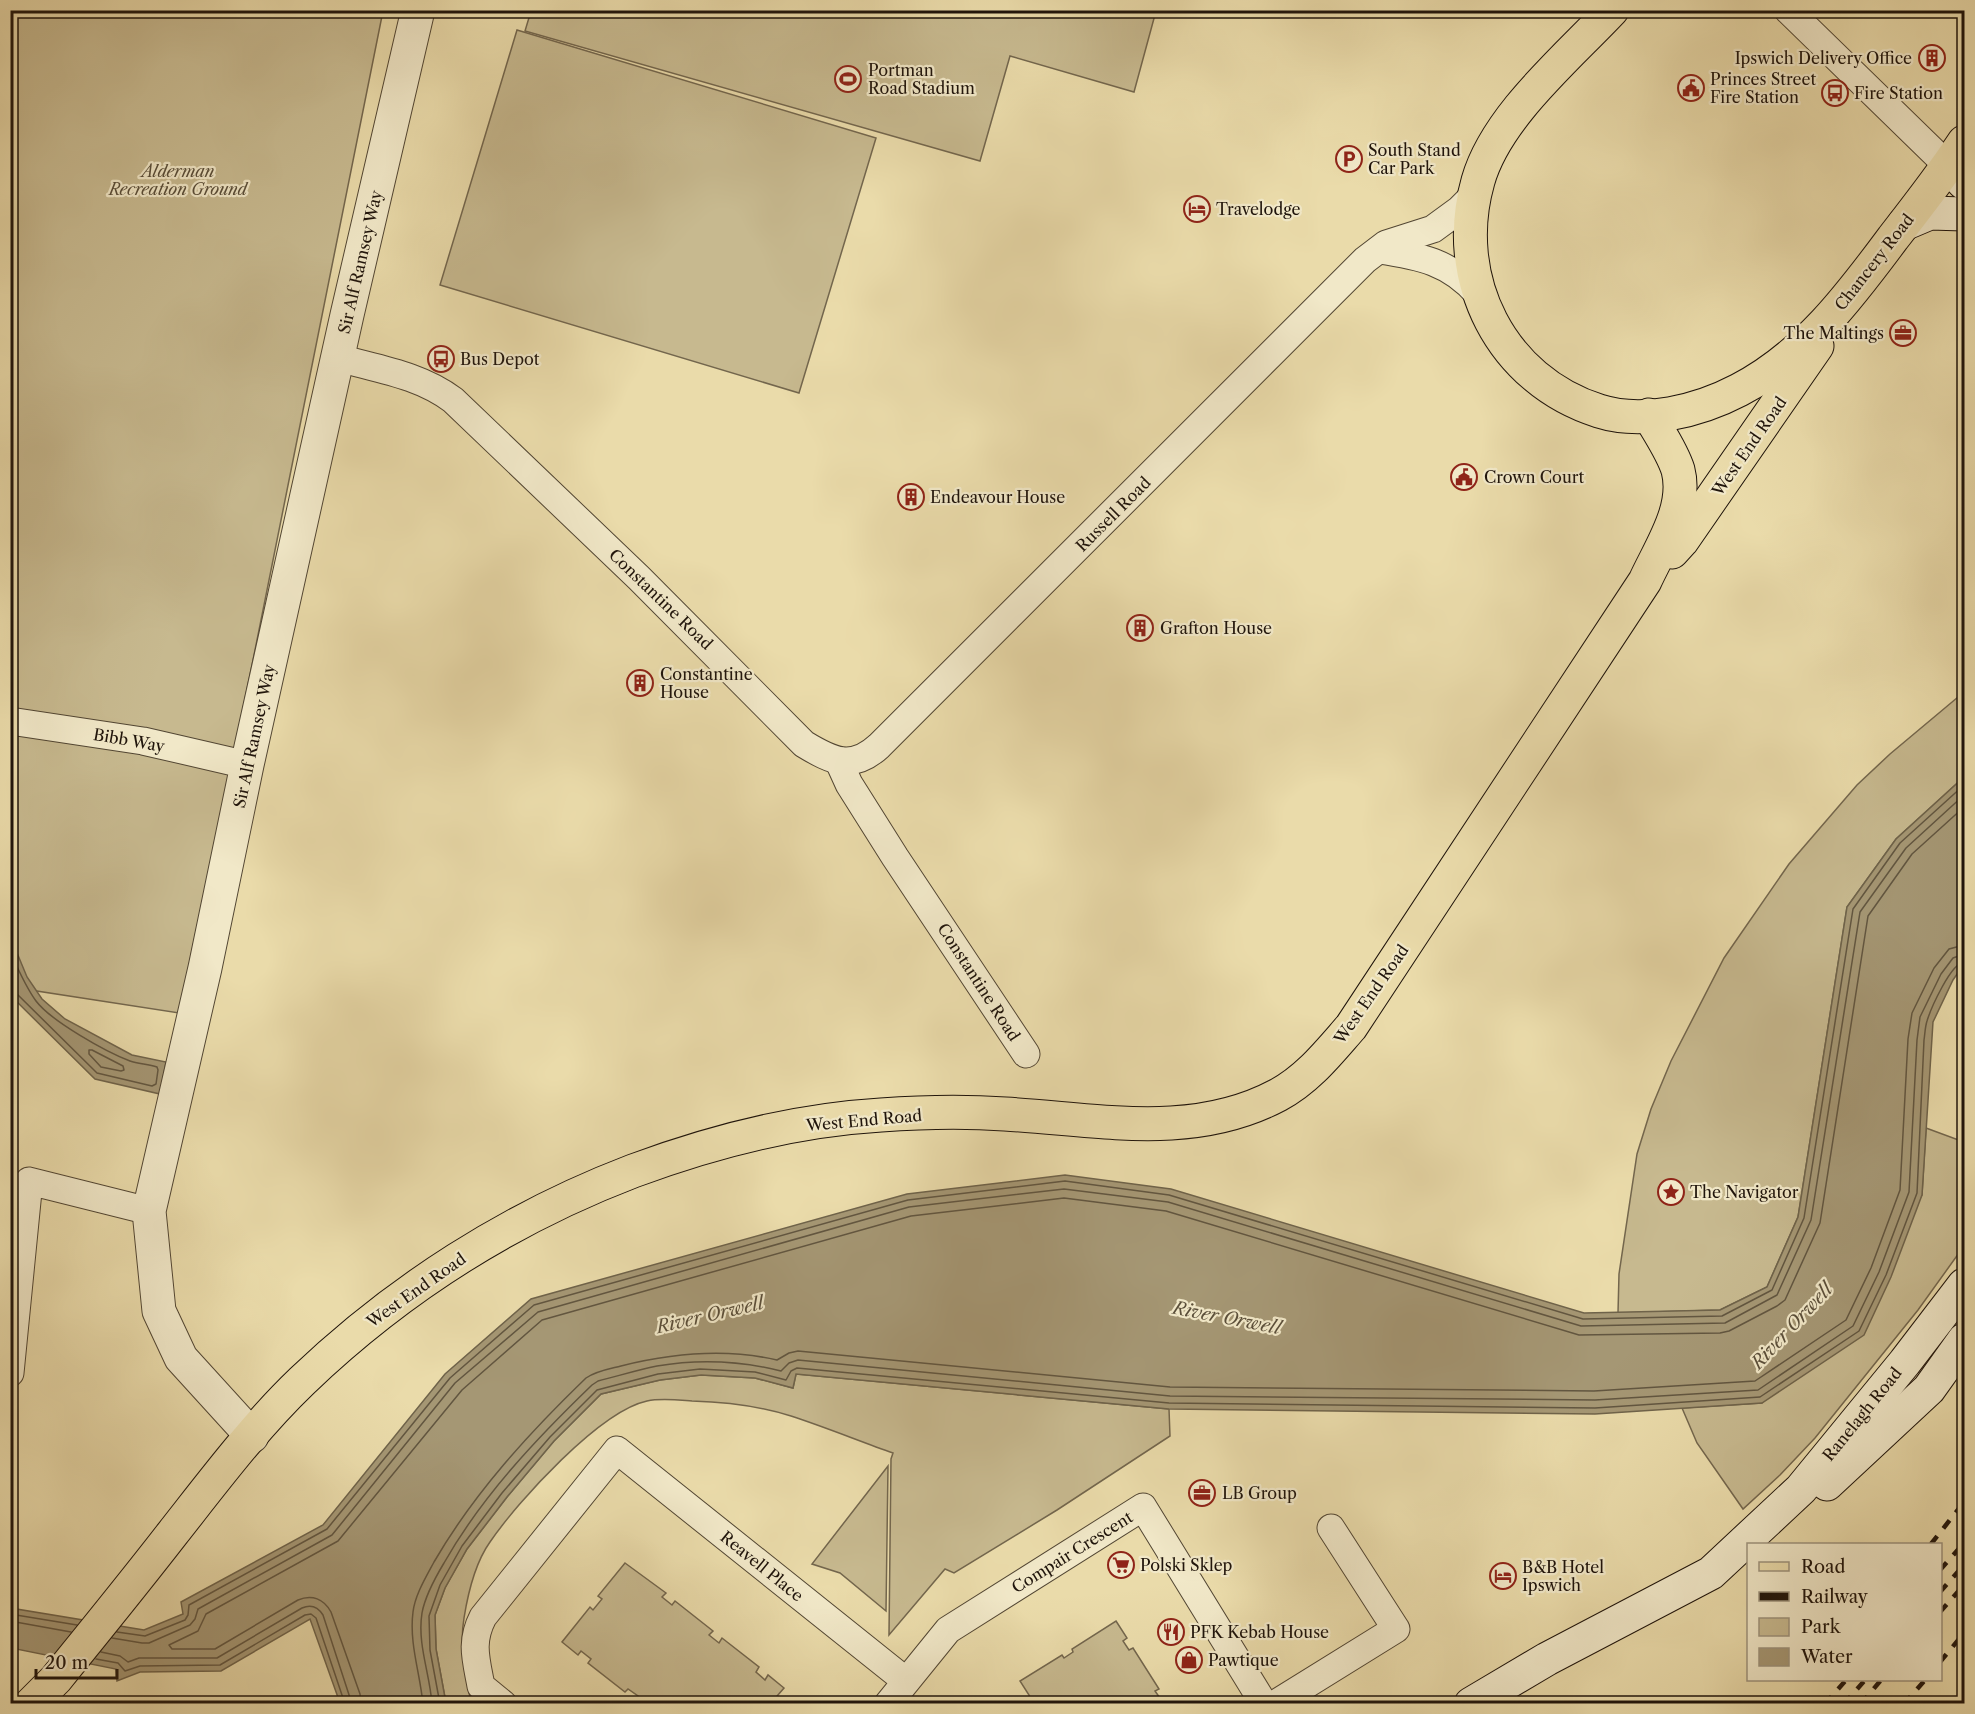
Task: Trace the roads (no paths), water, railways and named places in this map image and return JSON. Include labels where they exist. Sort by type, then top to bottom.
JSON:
[{"type":"main road","name":"Chancery Road","points":[[1612,10],[1521,106],[1500,132],[1487,154],[1475,194],[1471,234],[1472,257],[1478,294],[1491,323],[1506,346],[1532,375],[1570,399],[1600,412],[1621,415],[1668,415],[1697,408],[1740,390],[1770,372],[1794,353],[1843,304],[1904,224],[1959,164]]},
{"type":"main road","name":"West End Road","points":[[1645,581],[1682,541],[1800,373],[1843,304]]},
{"type":"main road","name":"West End Road","points":[[31,1704],[56,1679],[219,1475],[300,1383],[363,1327],[436,1271],[519,1224],[631,1172],[685,1154],[814,1123],[883,1115],[1000,1113],[1157,1125],[1185,1124],[1247,1109],[1280,1094],[1314,1069],[1351,1027],[1645,581],[1677,513],[1680,489],[1678,471],[1672,455],[1649,416]]},
{"type":"street","name":"Sir Alf Ramsey Way","points":[[252,1436],[180,1358],[159,1311],[149,1211],[205,968],[247,765],[418,10]]},
{"type":"street","points":[[1788,10],[1959,164]]},
{"type":"street","name":"Russell Road","points":[[839,762],[869,755],[879,746],[1174,454],[1365,260],[1386,244],[1433,229],[1459,210],[1475,194]]},
{"type":"street","points":[[1904,224],[1930,213],[1965,214]]},
{"type":"street","points":[[1379,250],[1425,258],[1465,279],[1478,294]]},
{"type":"street","name":"Constantine Road","points":[[339,358],[417,379],[438,388],[453,400],[639,578],[804,744],[825,757],[839,762],[849,784],[878,830],[1026,1054]]},
{"type":"street","name":"Bibb Way","points":[[10,721],[143,741],[247,765]]},
{"type":"street","points":[[10,1373],[29,1180],[149,1211]]},
{"type":"street","name":"Ranelagh Road","points":[[1472,1704],[1547,1659],[1711,1573],[1801,1489],[1965,1285]]},
{"type":"street","points":[[1925,1337],[1960,1354]]},
{"type":"street","name":"Ranelagh Road","points":[[1751,1536],[1828,1484],[1911,1407],[1960,1354]]},
{"type":"street","name":"Reavell Place","points":[[503,1704],[481,1686],[474,1648],[476,1630],[483,1617],[617,1450],[902,1695]]},
{"type":"street","name":"Compair Crescent","points":[[902,1695],[948,1629],[1143,1507],[1264,1704]]},
{"type":"street","points":[[1275,1704],[1395,1629],[1331,1528]]},
{"type":"water","name":"River Orwell","points":[[1964,777],[1964,964],[1953,980],[1933,1022],[1922,1195],[1891,1277],[1864,1335],[1762,1403],[1595,1414],[1169,1409],[796,1374],[793,1388],[755,1378],[701,1375],[660,1380],[601,1394],[554,1441],[467,1549],[445,1588],[435,1615],[436,1649],[446,1703],[340,1703],[310,1619],[221,1671],[140,1672],[117,1681],[116,1669],[11,1648],[10,1608],[144,1630],[183,1614],[181,1602],[323,1525],[445,1374],[531,1299],[907,1194],[1065,1175],[1171,1189],[1584,1313],[1720,1310],[1767,1287],[1798,1217],[1847,907],[1896,839]]},
{"type":"water","points":[[10,936],[27,977],[42,999],[65,1019],[132,1055],[166,1062],[160,1094],[95,1079],[11,996]]},
{"type":"railway","points":[[1932,1543],[1964,1502]]},
{"type":"railway","points":[[1942,1568],[1964,1543]]},
{"type":"railway","points":[[1942,1590],[1964,1565]]},
{"type":"railway","points":[[1942,1610],[1964,1585]]},
{"type":"railway","points":[[1942,1660],[1964,1633]]},
{"type":"railway","points":[[1825,1704],[1845,1681]]},
{"type":"railway","points":[[1844,1704],[1864,1681]]},
{"type":"railway","points":[[1861,1704],[1880,1681]]},
{"type":"railway","points":[[1904,1704],[1924,1681]]},
{"type":"place","name":"Ipswich Delivery Office","points":[[1932,58]]},
{"type":"place","name":"Portman Road Stadium","points":[[848,79]]},
{"type":"place","name":"Princes Street Fire Station","points":[[1691,88]]},
{"type":"place","name":"Fire Station","points":[[1835,93]]},
{"type":"place","name":"South Stand Car Park","points":[[1349,159]]},
{"type":"place","name":"Travelodge","points":[[1197,209]]},
{"type":"place","name":"The Maltings","points":[[1903,333]]},
{"type":"place","name":"Bus Depot","points":[[441,359]]},
{"type":"place","name":"Crown Court","points":[[1464,477]]},
{"type":"place","name":"Endeavour House","points":[[911,497]]},
{"type":"place","name":"Grafton House","points":[[1140,628]]},
{"type":"place","name":"Constantine House","points":[[640,683]]},
{"type":"place","name":"The Navigator","points":[[1671,1192]]},
{"type":"place","name":"LB Group","points":[[1202,1493]]},
{"type":"place","name":"Polski Sklep","points":[[1121,1565]]},
{"type":"place","name":"B&B Hotel Ipswich","points":[[1503,1576]]},
{"type":"place","name":"PFK Kebab House","points":[[1171,1632]]},
{"type":"place","name":"Pawtique","points":[[1189,1660]]},
{"type":"park label","name":"Alderman Recreation Ground","points":[[178,180]]}]
